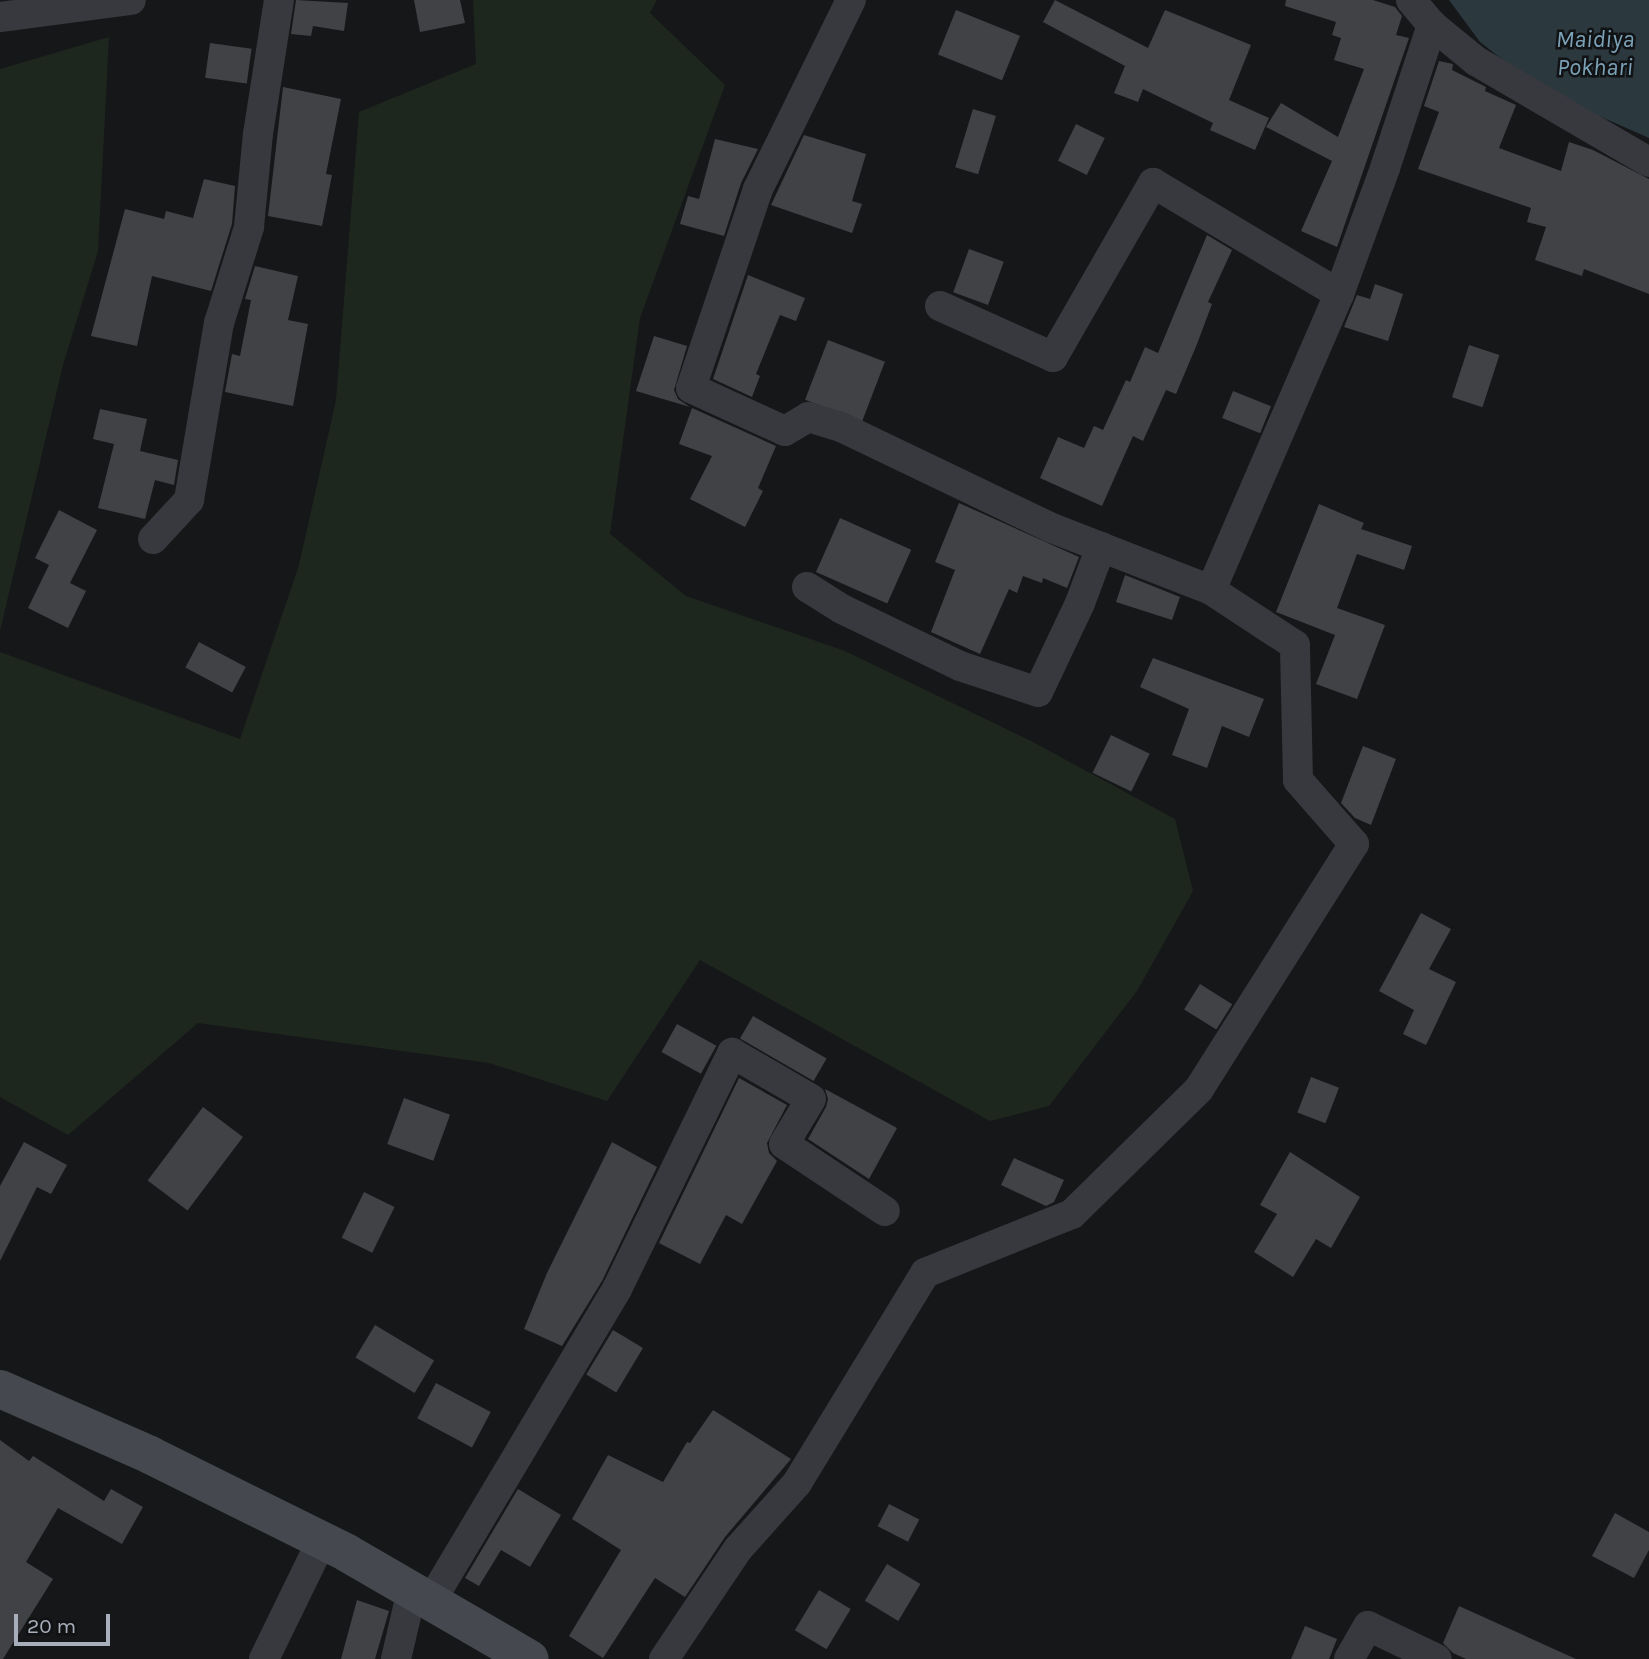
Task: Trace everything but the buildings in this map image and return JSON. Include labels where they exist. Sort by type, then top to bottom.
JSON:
[{"type":"street","points":[[0,17],[131,0]]},
{"type":"street","points":[[153,539],[190,500],[219,323],[248,227],[258,134],[279,0]]},
{"type":"street","points":[[664,1659],[738,1549],[797,1483],[925,1273],[1072,1214],[1199,1088],[1354,844],[1298,779],[1295,645],[1211,590],[1052,528],[841,427],[808,417],[785,431],[691,388],[758,189],[851,0]]},
{"type":"street","points":[[1412,0],[1432,25],[1476,61],[1649,162]]},
{"type":"street","points":[[1211,590],[1339,295],[1385,168],[1432,25]]},
{"type":"street","points":[[940,306],[1053,357],[1153,183],[1339,295]]},
{"type":"street","points":[[807,587],[842,609],[960,666],[1038,692],[1101,548]]},
{"type":"street","points":[[396,1659],[421,1596],[617,1289],[732,1053],[811,1098],[784,1144],[885,1211]]},
{"type":"street","points":[[0,1389],[150,1455],[347,1553],[530,1659]]},
{"type":"street","points":[[264,1659],[321,1542]]},
{"type":"street","points":[[1349,1659],[1368,1626],[1437,1659]]},
{"type":"shaded area","points":[[473,0],[657,0],[650,13],[725,85],[640,318],[610,534],[686,596],[845,651],[1031,741],[1175,819],[1193,891],[1137,991],[1049,1106],[990,1121],[700,960],[607,1101],[489,1063],[198,1023],[68,1135],[0,1097],[0,652],[240,739],[299,565],[336,400],[359,112],[476,64]]},
{"type":"shaded area","points":[[109,37],[98,251],[63,365],[0,631],[0,69]]},
{"type":"water","name":"Maidiya Pokhari","points":[[1449,0],[1649,0],[1649,138],[1542,91],[1480,42]]}]
